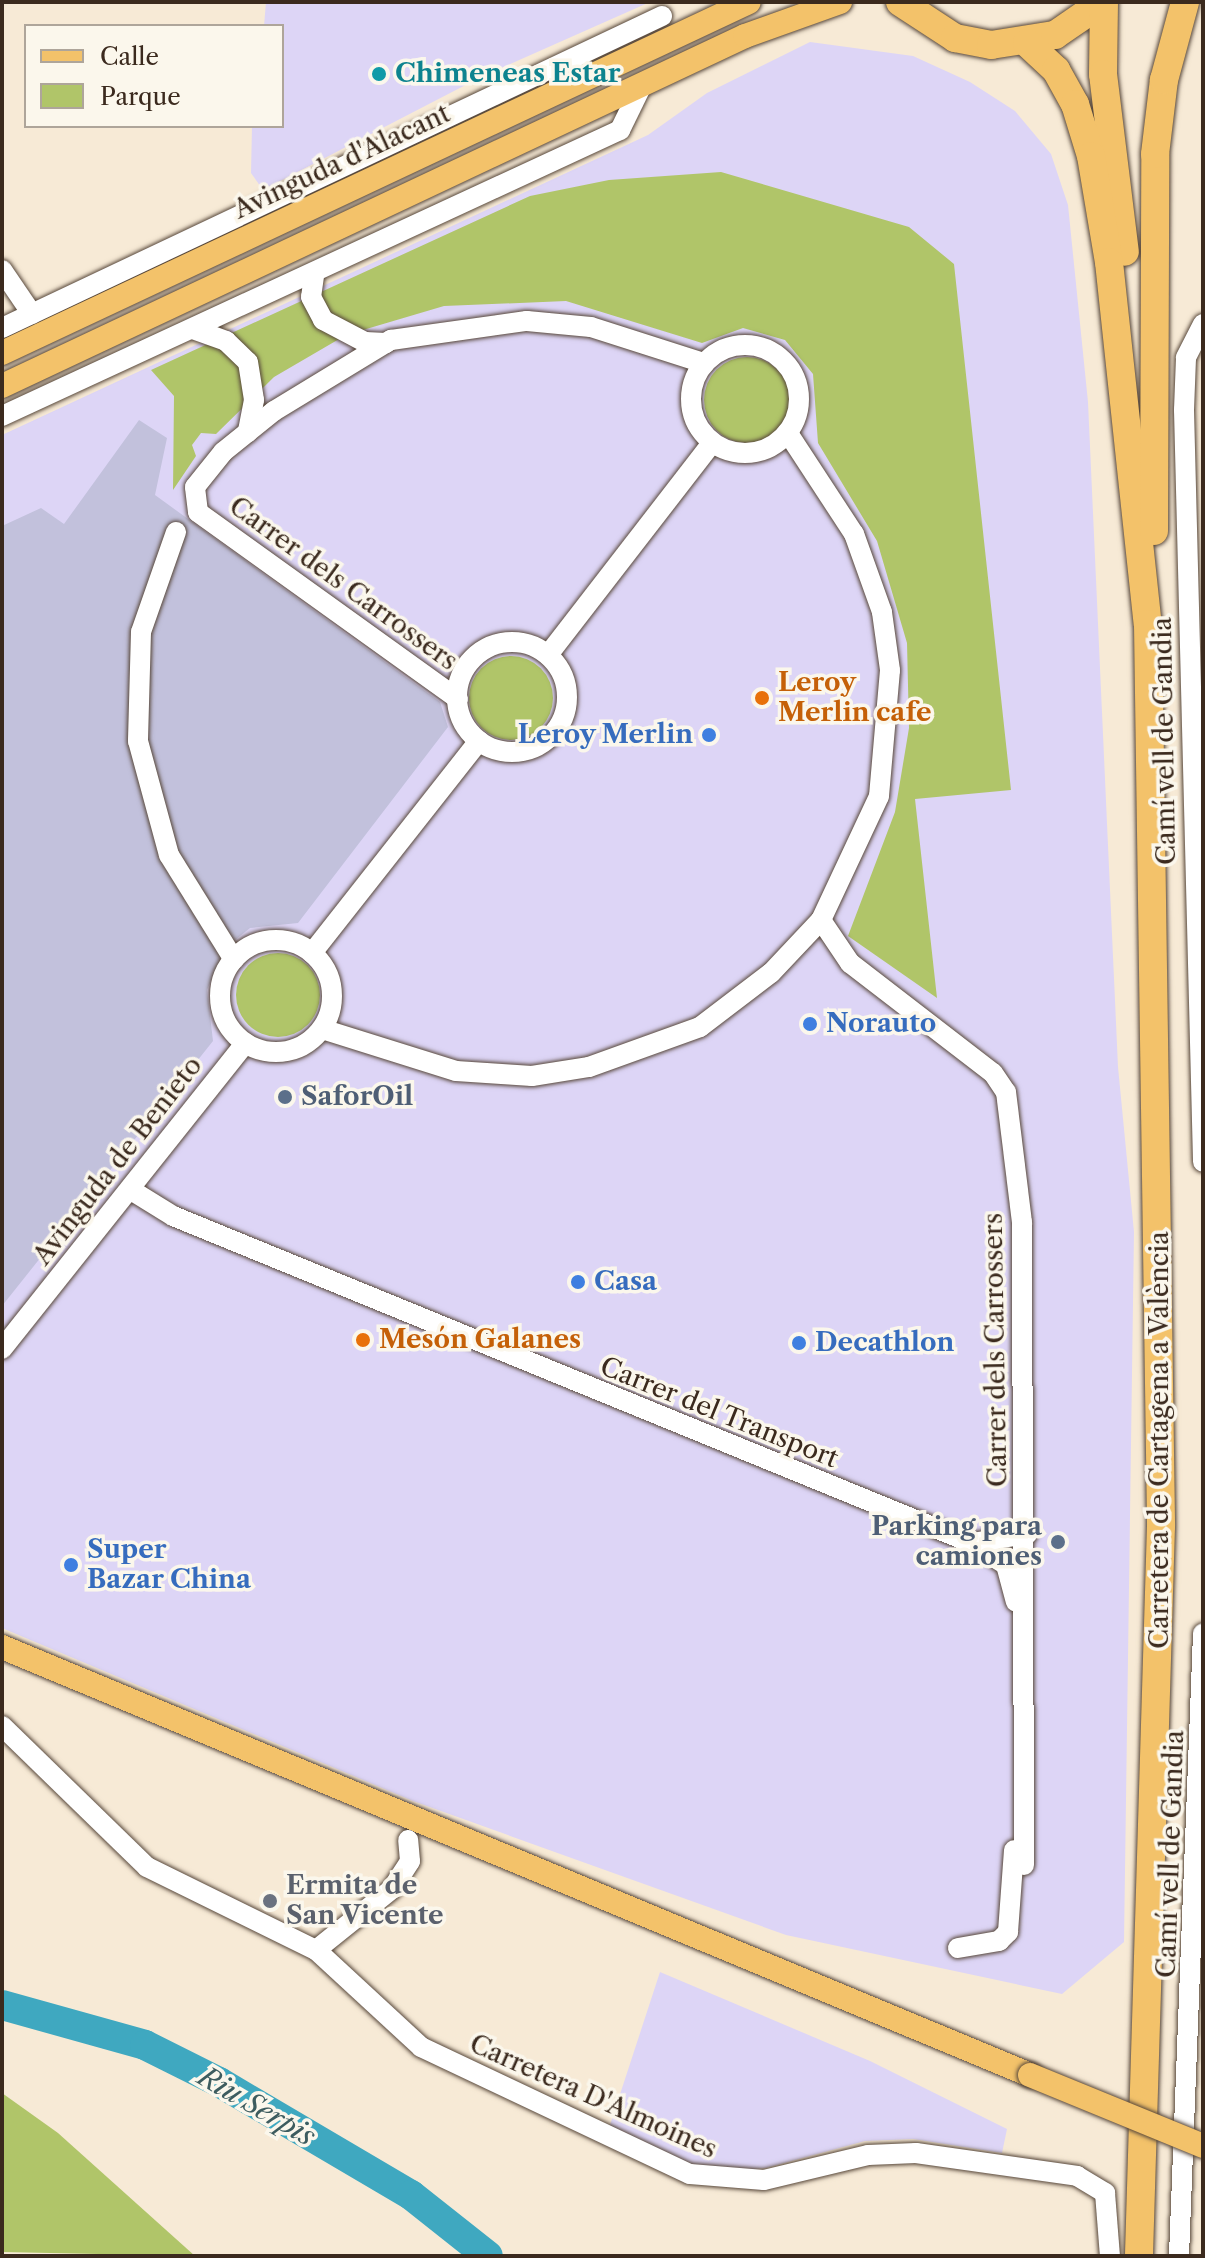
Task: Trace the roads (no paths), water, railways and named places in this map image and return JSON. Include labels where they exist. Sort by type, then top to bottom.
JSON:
[{"type":"highway","points":[[900,2],[955,38],[1027,43],[1055,35],[1104,2]]},
{"type":"highway","points":[[1104,2],[1103,74],[1135,340],[1142,572]]},
{"type":"highway","points":[[1148,624],[1155,154],[1164,80],[1185,2]]},
{"type":"highway","points":[[1027,43],[1063,81],[1091,156],[1148,624]]},
{"type":"highway","name":"Carretera de Cartagena a València","points":[[1139,2256],[1161,1495],[1148,624]]},
{"type":"main road","name":"Avinguda d'Alacant","points":[[2,353],[749,2]]},
{"type":"main road","points":[[2,386],[642,85],[840,2]]},
{"type":"main road","points":[[2,1647],[1203,2146]]},
{"type":"street","name":"Avinguda d'Alacant","points":[[2,328],[662,16]]},
{"type":"street","points":[[2,416],[314,276],[620,130],[642,85]]},
{"type":"street","points":[[2,270],[32,314]]},
{"type":"street","points":[[314,276],[311,297],[323,320],[365,342],[386,343]]},
{"type":"street","points":[[248,432],[334,370],[386,343],[454,326],[527,321],[591,327],[704,363]]},
{"type":"street","name":"Camí vell de Gandia","points":[[1203,324],[1186,358],[1184,410],[1203,1162]]},
{"type":"street","points":[[193,329],[226,341],[248,362],[254,400],[248,432]]},
{"type":"street","points":[[322,1029],[456,1071],[532,1076],[589,1067],[700,1027],[771,973],[821,920],[879,796],[890,670],[882,612],[854,534],[788,433],[799,393],[784,360],[740,345],[704,363],[690,400],[712,443],[744,454],[788,433]]},
{"type":"street","name":"Carrer dels Carrossers","points":[[248,432],[195,487],[198,512],[458,699]]},
{"type":"street","points":[[548,655],[712,443]]},
{"type":"street","points":[[176,532],[141,632],[135,691],[141,767],[182,883],[234,960]]},
{"type":"street","points":[[515,642],[548,655],[567,690],[558,728],[517,752],[479,741],[458,699],[469,664],[489,648],[515,642]]},
{"type":"street","points":[[312,953],[479,741]]},
{"type":"street","name":"Carrer dels Carrossers","points":[[821,920],[850,963],[993,1073],[1006,1092],[1022,1222],[1027,1534],[1024,1865]]},
{"type":"street","points":[[263,942],[312,953],[330,980],[322,1029],[286,1052],[245,1043],[223,1013],[224,976],[234,960],[263,942]]},
{"type":"street","name":"Avinguda de Benieto","points":[[2,1349],[245,1043]]},
{"type":"street","name":"Carrer del Transport","points":[[131,1190],[173,1216],[972,1543]]},
{"type":"street","points":[[972,1543],[1027,1534]]},
{"type":"street","points":[[958,1948],[999,1941],[1008,1932],[1014,1866],[1014,1577],[972,1543]]},
{"type":"street","name":"Camí vell de Gandia","points":[[1179,2256],[1193,2206],[1203,1633]]},
{"type":"street","name":"Carretera D'Almoines","points":[[5,1728],[147,1867],[316,1950],[435,2055],[690,2174],[764,2180],[868,2155],[916,2153],[1077,2176],[1105,2193],[1110,2256]]},
{"type":"street","points":[[316,1950],[392,1889],[410,1861],[408,1840]]},
{"type":"waterway","name":"Riu Serpis","points":[[2,2005],[145,2045],[219,2082],[411,2195],[488,2256]]},
{"type":"place","name":"Chimeneas Estar","points":[[379,74]]},
{"type":"place","name":"Leroy Merlin cafe","points":[[762,698]]},
{"type":"place","name":"Leroy Merlin","points":[[709,735]]},
{"type":"place","name":"Norauto","points":[[810,1024]]},
{"type":"place","name":"SaforOil","points":[[285,1097]]},
{"type":"place","name":"Casa","points":[[578,1282]]},
{"type":"place","name":"Mesón Galanes","points":[[363,1340]]},
{"type":"place","name":"Decathlon","points":[[799,1343]]},
{"type":"place","name":"Parking para camiones","points":[[1058,1542]]},
{"type":"place","name":"Super Bazar China","points":[[71,1565]]},
{"type":"place","name":"Ermita de San Vicente","points":[[270,1901]]}]
